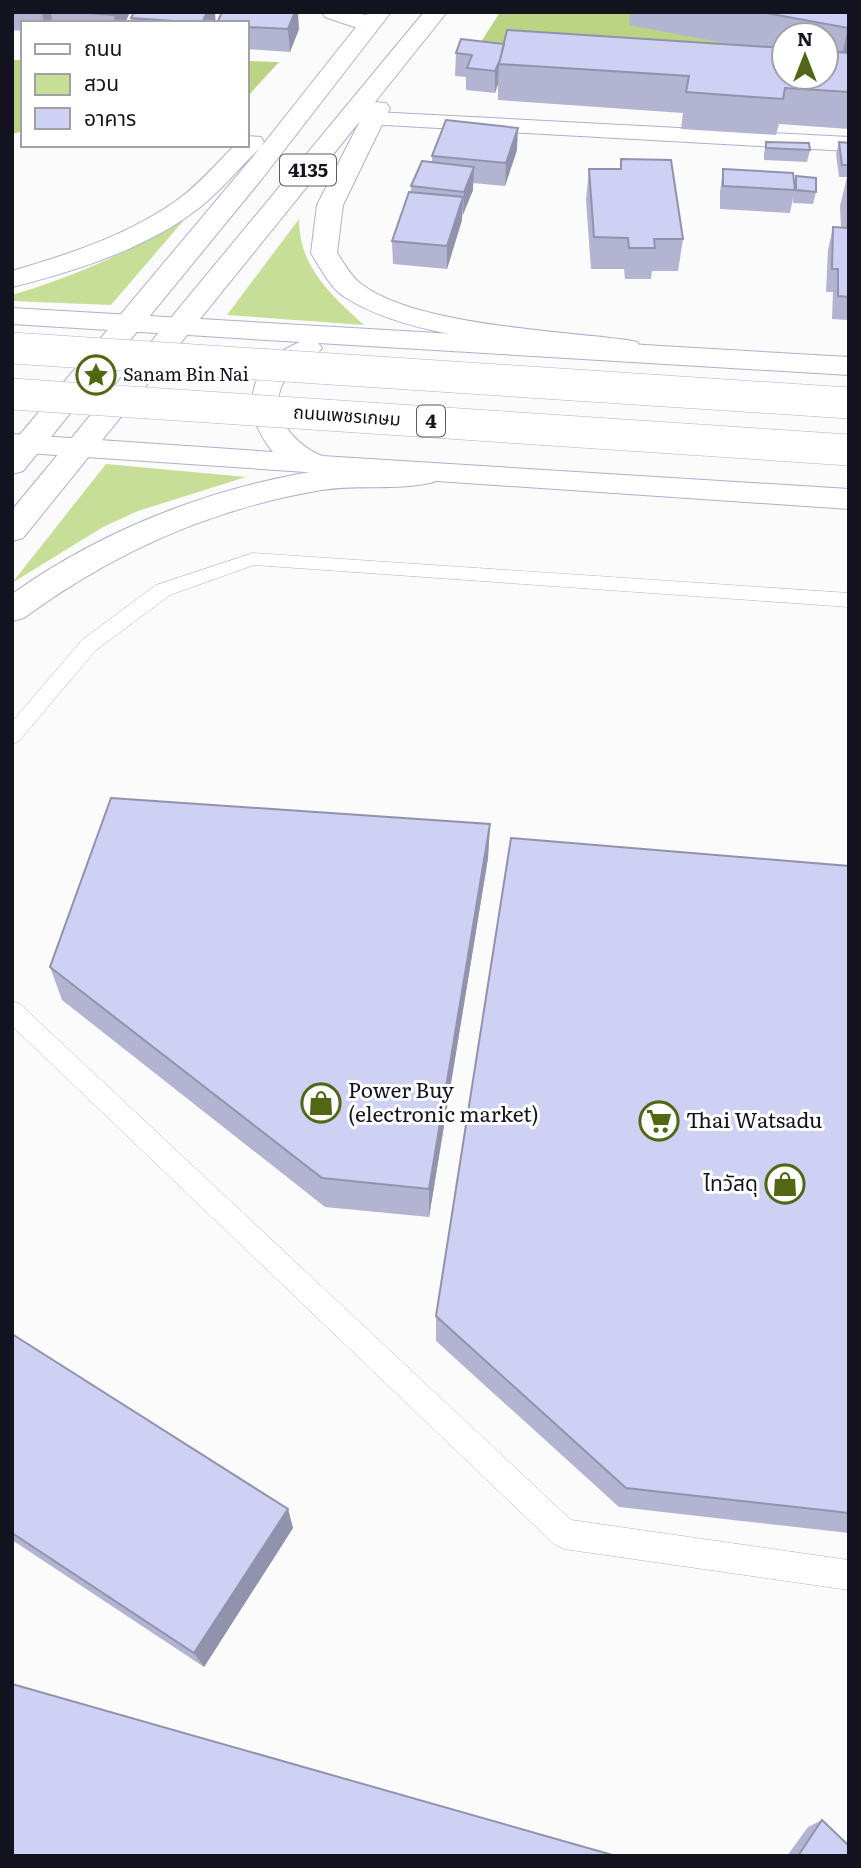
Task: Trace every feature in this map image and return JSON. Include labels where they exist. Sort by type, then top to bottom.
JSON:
[{"type":"main road","points":[[333,12],[375,19]]},
{"type":"main road","name":"4135","points":[[12,531],[436,12]]},
{"type":"main road","name":"4135","points":[[18,450],[253,175],[345,53],[375,19]]},
{"type":"main road","points":[[248,146],[345,53]]},
{"type":"main road","points":[[394,66],[374,119],[330,205],[324,253],[352,290],[409,314],[467,326],[688,355]]},
{"type":"main road","points":[[374,119],[849,144]]},
{"type":"main road","points":[[12,279],[65,264],[129,238],[184,208],[247,147]]},
{"type":"main road","points":[[12,316],[849,366]]},
{"type":"main road","points":[[317,465],[287,451],[272,432],[266,417],[265,398],[272,374],[288,356],[307,348],[363,337]]},
{"type":"main road","name":"4","points":[[12,348],[849,403]]},
{"type":"main road","name":"ถนนเพชรเกษม","points":[[12,394],[849,450]]},
{"type":"main road","points":[[18,450],[83,447],[440,474],[849,499]]},
{"type":"main road","points":[[12,610],[47,583],[143,532],[248,497],[343,477],[440,474]]},
{"type":"lane","points":[[12,736],[89,645],[163,590],[253,559],[849,600]]},
{"type":"lane","points":[[12,1012],[564,1534],[849,1575]]},
{"type":"green space","points":[[500,12],[849,12],[849,84],[840,83],[840,21],[770,21],[770,79],[729,77],[481,42]]},
{"type":"green space","points":[[12,60],[21,60],[21,132],[12,134]]},
{"type":"green space","points":[[248,61],[279,62],[248,96]]},
{"type":"green space","points":[[299,219],[300,236],[311,266],[329,291],[364,325],[227,315]]},
{"type":"green space","points":[[184,220],[111,305],[12,301],[12,295],[100,263]]},
{"type":"green space","points":[[106,464],[246,477],[138,511],[103,527],[12,583]]},
{"type":"building","points":[[74,12],[115,12],[114,15]]},
{"type":"building","points":[[134,12],[207,12],[203,21],[131,18]]},
{"type":"building","points":[[222,12],[295,12],[288,29],[248,27],[248,21],[218,21]]},
{"type":"building","points":[[761,12],[849,12],[848,28],[840,27],[840,21],[810,21]]},
{"type":"building","points":[[507,30],[770,47],[770,91],[784,91],[783,99],[686,92],[689,76],[499,64]]},
{"type":"building","points":[[461,39],[504,44],[495,71],[467,68],[472,55],[456,53]]},
{"type":"building","points":[[840,52],[849,53],[849,92],[833,91],[840,91]]},
{"type":"building","points":[[446,120],[518,128],[506,163],[432,156]]},
{"type":"building","points":[[766,142],[809,143],[810,150],[766,148]]},
{"type":"building","points":[[839,142],[849,143],[849,165],[842,165]]},
{"type":"building","points":[[621,159],[671,160],[683,239],[654,239],[655,248],[629,248],[628,238],[594,237],[589,169],[621,169]]},
{"type":"building","points":[[422,161],[474,167],[464,192],[411,186]]},
{"type":"building","points":[[723,169],[793,173],[795,190],[723,186]]},
{"type":"building","points":[[796,176],[816,178],[816,192],[796,190]]},
{"type":"building","points":[[409,192],[463,197],[447,246],[392,241]]},
{"type":"building","points":[[833,227],[849,228],[849,297],[838,296],[838,269],[832,269]]},
{"type":"building","name":"Power Buy (electronic market)","points":[[111,798],[490,824],[429,1189],[322,1178],[50,967]]},
{"type":"building","name":"Thai Watsadu","points":[[511,838],[849,866],[849,1513],[626,1488],[436,1316]]},
{"type":"building","points":[[12,1334],[288,1509],[194,1653],[12,1533]]},
{"type":"building","points":[[12,1684],[616,1856],[12,1856]]},
{"type":"building","points":[[822,1820],[849,1846],[849,1856],[798,1856]]},
{"type":"place","name":"Sanam Bin Nai","points":[[96,375]]},
{"type":"place","name":"Power Buy (electronic market)","points":[[321,1103]]},
{"type":"place","name":"Thai Watsadu","points":[[659,1121]]},
{"type":"place","name":"ไทวัสดุ","points":[[785,1184]]}]
